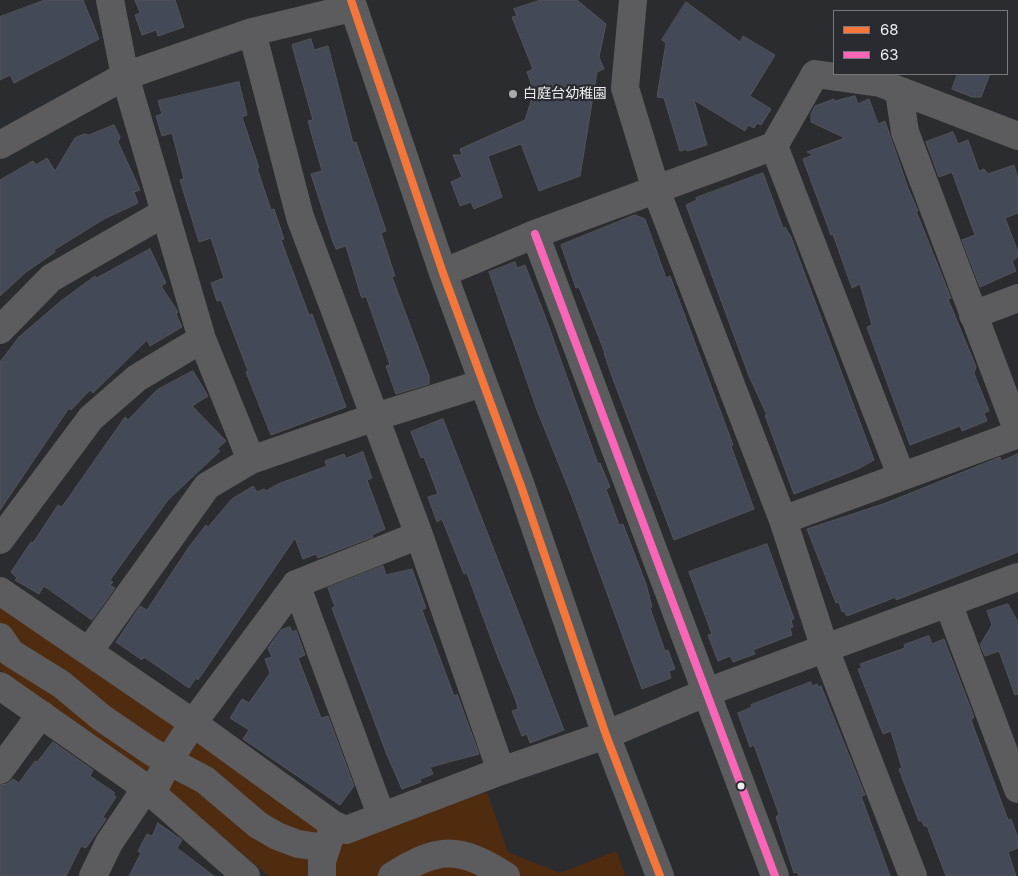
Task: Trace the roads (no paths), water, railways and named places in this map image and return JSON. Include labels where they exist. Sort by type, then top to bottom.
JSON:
[{"type":"street","points":[[110,0],[125,76],[202,339],[251,460]]},
{"type":"street","points":[[633,0],[625,88],[656,190],[783,520],[825,649],[914,876]]},
{"type":"street","points":[[0,145],[125,76],[252,32],[352,4],[443,273],[521,486],[606,735],[660,876]]},
{"type":"street","points":[[252,32],[300,217],[419,536],[501,771]]},
{"type":"street","points":[[443,273],[535,234],[774,146],[815,74],[880,83],[899,92],[1018,136]]},
{"type":"street","points":[[783,520],[1018,433],[905,132],[899,92]]},
{"type":"street","points":[[774,146],[901,475]]},
{"type":"street","points":[[0,330],[51,278],[164,213]]},
{"type":"street","points":[[535,234],[775,876]]},
{"type":"street","points":[[973,315],[1018,298]]},
{"type":"street","points":[[0,540],[91,418],[137,378],[202,339]]},
{"type":"street","points":[[88,650],[207,486],[251,460],[375,417],[483,383]]},
{"type":"street","points":[[93,876],[109,843],[149,790],[193,723],[296,584],[419,536]]},
{"type":"street","points":[[0,637],[10,653],[61,684],[102,718],[168,760],[205,780],[258,825],[277,836],[298,844],[330,836],[381,815],[501,771],[606,735],[707,692],[1018,577]]},
{"type":"street","points":[[296,584],[381,815]]},
{"type":"street","points":[[0,591],[193,723],[330,836]]},
{"type":"street","points":[[948,603],[1018,789]]},
{"type":"street","points":[[0,686],[149,790],[244,875]]},
{"type":"street","points":[[0,770],[41,714]]},
{"type":"street","points":[[322,876],[322,861],[330,836]]},
{"type":"street","points":[[392,876],[411,864],[455,852],[482,861],[506,876]]},
{"type":"place","name":"白庭台幼稚園","points":[[513,94]]}]
